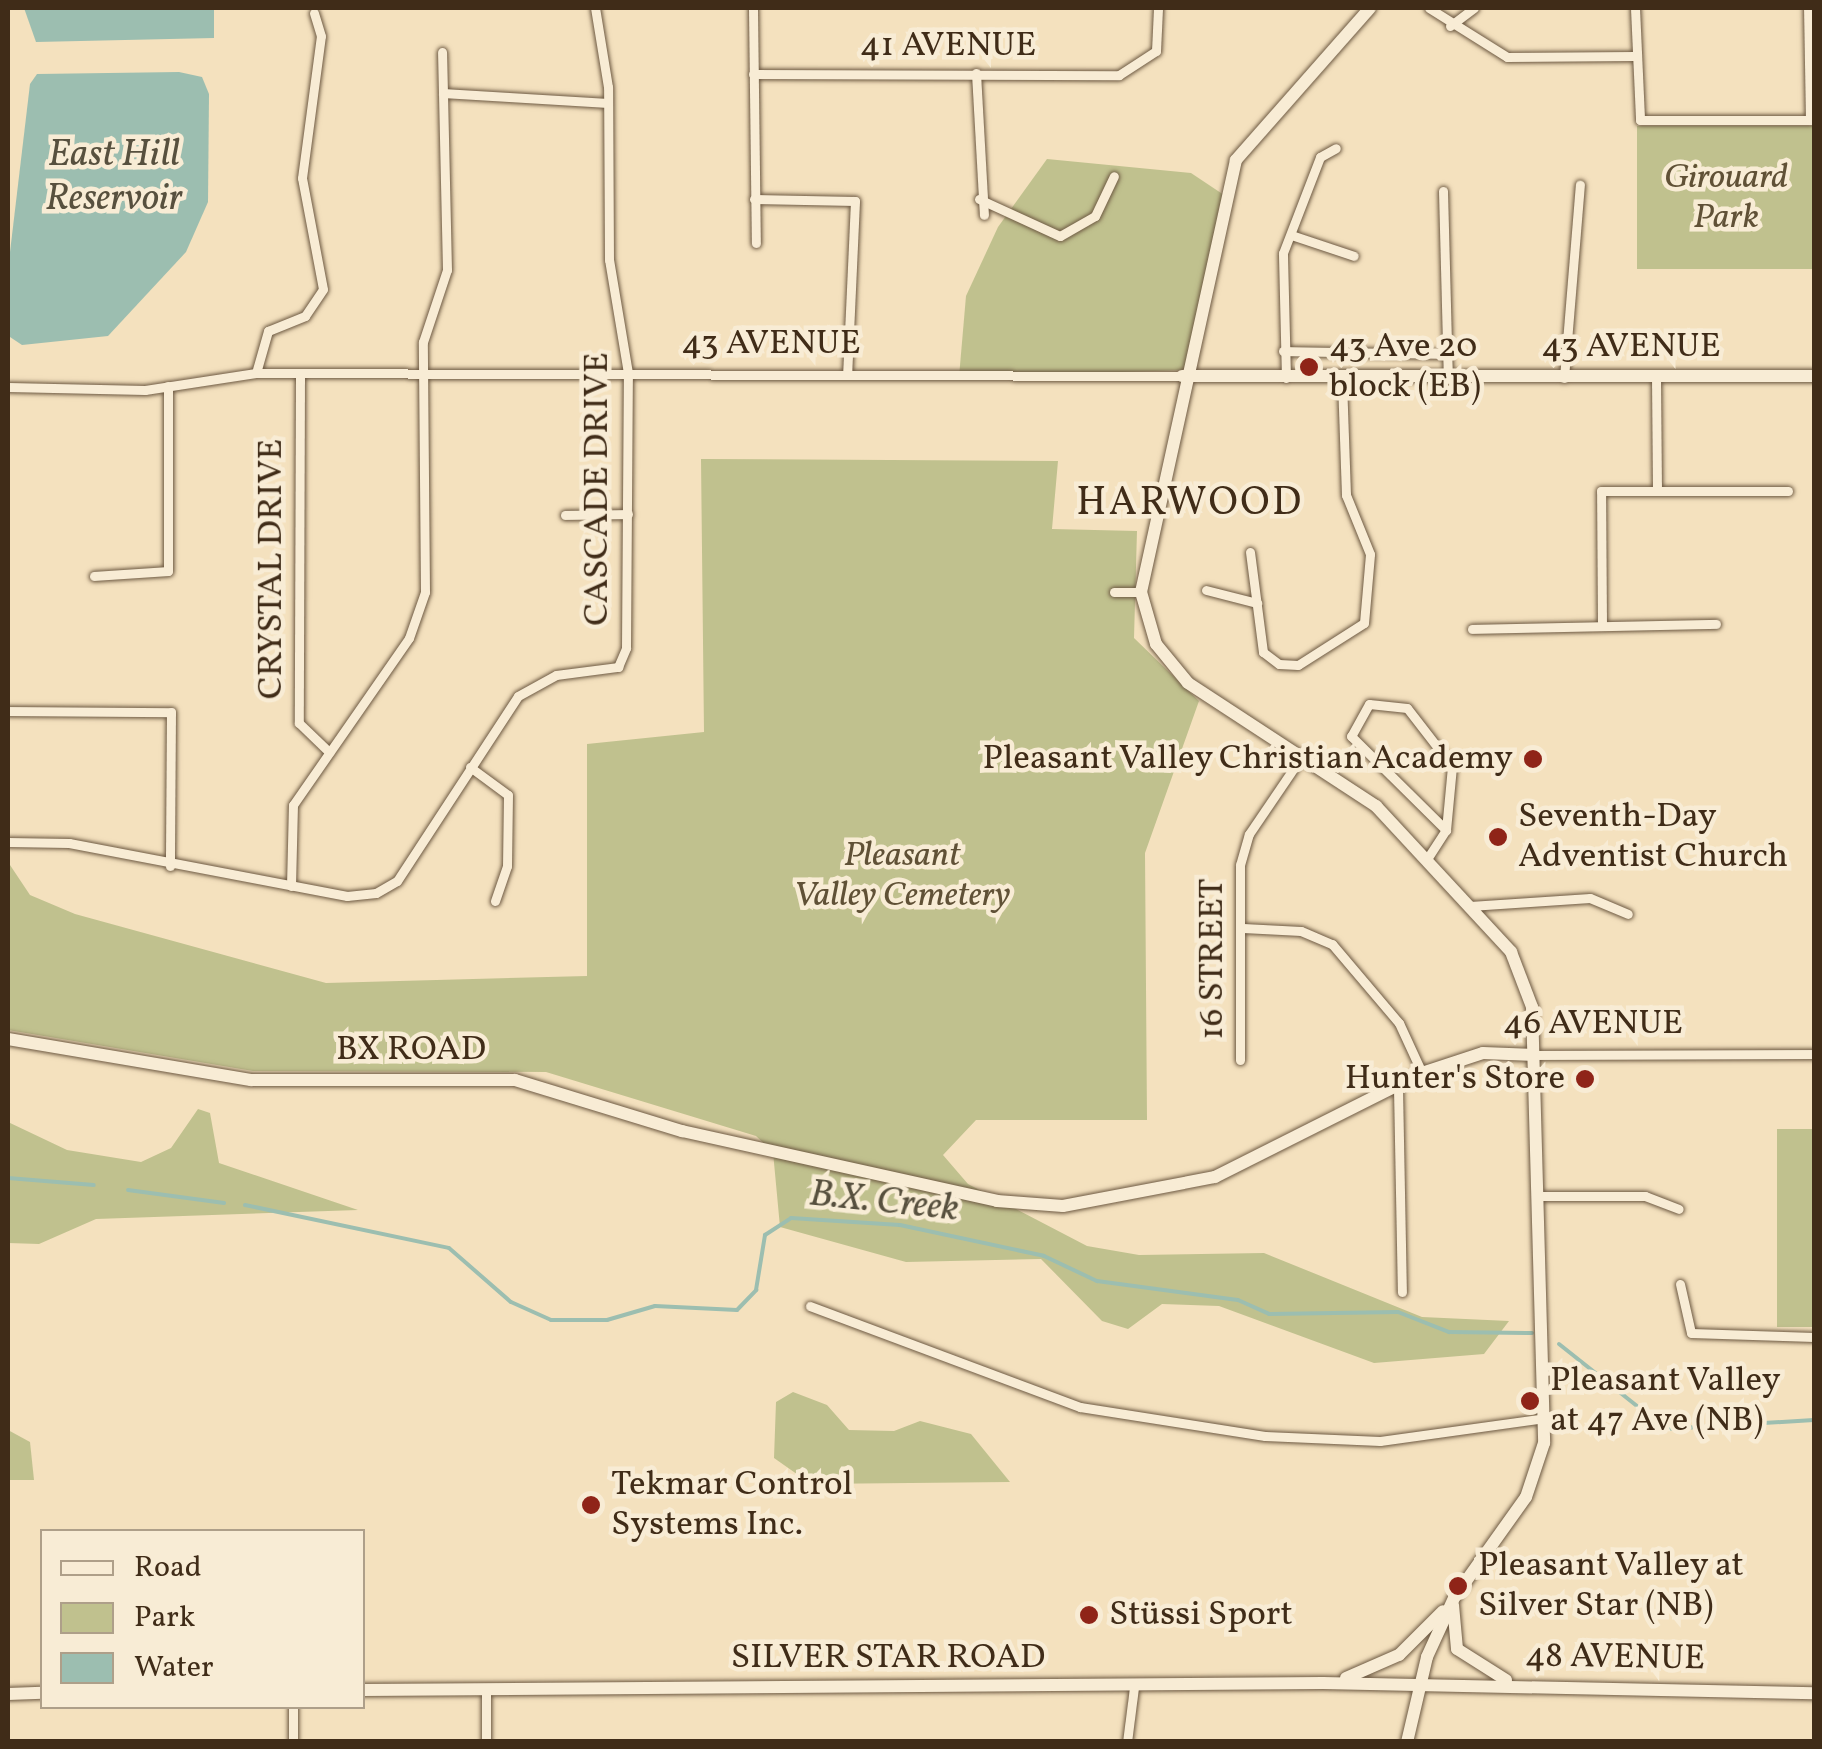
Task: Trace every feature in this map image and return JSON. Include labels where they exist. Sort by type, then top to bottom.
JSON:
[{"type":"street","name":"CASCADE DRIVE","points":[[8,842],[70,843],[170,866],[347,896],[398,880],[518,696],[556,675],[618,666],[628,514],[628,373],[609,260],[608,103],[595,8]]},
{"type":"street","points":[[753,8],[756,243]]},
{"type":"street","name":"41 AVENUE","points":[[754,74],[976,73],[1142,67],[1156,52],[1158,8]]},
{"type":"street","points":[[1370,8],[1236,160],[1182,376],[1140,592],[1156,644],[1188,683],[1376,806],[1470,906],[1524,978],[1535,1055],[1546,1418],[1526,1497],[1454,1598],[1414,1684],[1406,1742]]},
{"type":"street","points":[[1429,8],[1450,26],[1507,57],[1635,56]]},
{"type":"street","points":[[1450,26],[1474,8]]},
{"type":"street","points":[[1635,8],[1640,120],[1810,120],[1808,8]]},
{"type":"street","points":[[256,373],[268,331],[305,316],[323,289],[302,178],[321,36],[314,13]]},
{"type":"street","points":[[292,886],[294,804],[409,638],[425,592],[423,375],[446,270],[442,52]]},
{"type":"street","points":[[976,73],[979,199],[984,215]]},
{"type":"street","points":[[443,93],[608,103]]},
{"type":"street","points":[[1286,378],[1282,351],[1291,235],[1320,158],[1336,148]]},
{"type":"street","points":[[979,199],[1060,236],[1095,216],[1114,176]]},
{"type":"street","points":[[1564,378],[1580,186]]},
{"type":"street","points":[[1443,192],[1448,379]]},
{"type":"street","points":[[754,200],[855,201],[848,374]]},
{"type":"street","points":[[1291,235],[1354,256]]},
{"type":"street","points":[[1282,351],[1447,354]]},
{"type":"street","name":"43 AVENUE","points":[[8,387],[168,386],[256,373],[1342,379],[1814,376]]},
{"type":"street","name":"CRYSTAL DRIVE","points":[[300,374],[299,723],[329,752]]},
{"type":"street","points":[[1656,378],[1657,490]]},
{"type":"street","points":[[1250,552],[1263,652],[1279,664],[1298,665],[1364,623],[1370,554],[1346,495],[1342,379]]},
{"type":"street","points":[[94,576],[168,571],[168,386]]},
{"type":"street","points":[[1602,624],[1601,491],[1788,491]]},
{"type":"street","points":[[565,515],[628,514]]},
{"type":"street","points":[[1206,590],[1257,603]]},
{"type":"street","points":[[1114,592],[1140,592]]},
{"type":"street","points":[[1472,629],[1716,624]]},
{"type":"street","points":[[1427,859],[1446,830],[1452,766],[1407,708],[1369,704],[1351,736],[1446,830]]},
{"type":"street","points":[[8,711],[171,712],[170,866]]},
{"type":"street","name":"16 STREET","points":[[1240,1060],[1249,834],[1302,756]]},
{"type":"street","points":[[470,767],[508,796],[507,866],[495,901]]},
{"type":"street","points":[[1470,906],[1590,898],[1628,914]]},
{"type":"street","points":[[1243,928],[1301,931],[1332,944],[1399,1022],[1422,1073]]},
{"type":"street","name":"BX ROAD","points":[[8,1040],[251,1080],[515,1080],[807,1159]]},
{"type":"street","name":"46 AVENUE","points":[[807,1159],[998,1200],[1102,1204],[1215,1177],[1422,1073],[1483,1053],[1814,1054]]},
{"type":"street","points":[[1398,1088],[1402,1292]]},
{"type":"street","points":[[1541,1196],[1645,1196],[1678,1209]]},
{"type":"street","points":[[1680,1284],[1691,1333],[1814,1337]]},
{"type":"street","points":[[810,1306],[1080,1406],[1265,1436],[1380,1441],[1546,1418]]},
{"type":"street","points":[[1323,1683],[1383,1666],[1454,1598]]},
{"type":"street","points":[[1454,1598],[1452,1632],[1468,1663],[1492,1678],[1549,1686]]},
{"type":"street","name":"SILVER STAR ROAD","points":[[365,1690],[1414,1684]]},
{"type":"street","name":"48 AVENUE","points":[[1414,1684],[1814,1694]]},
{"type":"street","points":[[1127,1742],[1134,1686]]},
{"type":"street","points":[[486,1689],[486,1742]]},
{"type":"street","points":[[8,1694],[40,1693]]},
{"type":"street","points":[[293,1709],[293,1742]]},
{"type":"green space","name":"Girouard Park","points":[[1637,126],[1814,126],[1814,269],[1637,269]]},
{"type":"green space","points":[[1047,159],[1191,173],[1224,195],[1188,370],[959,377],[966,296],[998,227]]},
{"type":"green space","name":"Pleasant Valley Cemetery","points":[[701,459],[1058,461],[1052,529],[1137,531],[1134,638],[1199,701],[1145,853],[1147,1120],[976,1120],[943,1155],[968,1184],[1087,1246],[1139,1255],[1264,1253],[1422,1317],[1509,1321],[1484,1354],[1374,1363],[1219,1306],[1162,1304],[1128,1329],[1102,1321],[1041,1259],[906,1262],[780,1227],[773,1152],[756,1136],[546,1072],[253,1071],[8,1030],[8,862],[30,895],[75,914],[326,983],[587,976],[587,744],[704,732]]},
{"type":"green space","points":[[198,1109],[210,1113],[219,1163],[358,1210],[96,1219],[39,1244],[8,1243],[8,1122],[67,1150],[141,1162],[171,1148]]},
{"type":"green space","points":[[1777,1129],[1814,1129],[1814,1327],[1777,1327]]},
{"type":"green space","points":[[793,1392],[827,1405],[849,1430],[894,1431],[920,1421],[971,1434],[1010,1482],[811,1484],[774,1458],[776,1402]]},
{"type":"green space","points":[[8,1430],[30,1442],[34,1480],[8,1480]]},
{"type":"water","name":"East Hill Reservoir","points":[[24,8],[214,8],[214,38],[36,42]]},
{"type":"water","name":"East Hill Reservoir","points":[[179,72],[202,77],[209,94],[208,202],[186,252],[108,336],[22,345],[10,337],[8,269],[30,84],[37,74]]},
{"type":"waterway","name":"B.X. Creek","points":[[8,1178],[94,1185]]},
{"type":"waterway","name":"B.X. Creek","points":[[128,1190],[224,1203]]},
{"type":"waterway","name":"B.X. Creek","points":[[245,1205],[449,1248],[511,1302],[551,1320],[607,1320],[655,1306],[737,1310],[756,1290],[765,1235],[791,1218],[900,1225],[1044,1256],[1097,1281],[1238,1300],[1269,1314],[1398,1312],[1449,1332],[1532,1333]]},
{"type":"waterway","name":"B.X. Creek","points":[[1559,1344],[1666,1429],[1814,1420]]},
{"type":"place","name":"43 Ave 20 block (EB)","points":[[1309,367]]},
{"type":"place","name":"Pleasant Valley Christian Academy","points":[[1533,759]]},
{"type":"place","name":"Seventh-Day Adventist Church","points":[[1498,837]]},
{"type":"place","name":"Hunter's Store","points":[[1585,1079]]},
{"type":"place","name":"Pleasant Valley at 47 Ave (NB)","points":[[1530,1401]]},
{"type":"place","name":"Tekmar Control Systems Inc.","points":[[591,1505]]},
{"type":"place","name":"Pleasant Valley at Silver Star (NB)","points":[[1458,1586]]},
{"type":"place","name":"Stüssi Sport","points":[[1089,1615]]},
{"type":"district","name":"HARWOOD","points":[[1190,504]]}]
